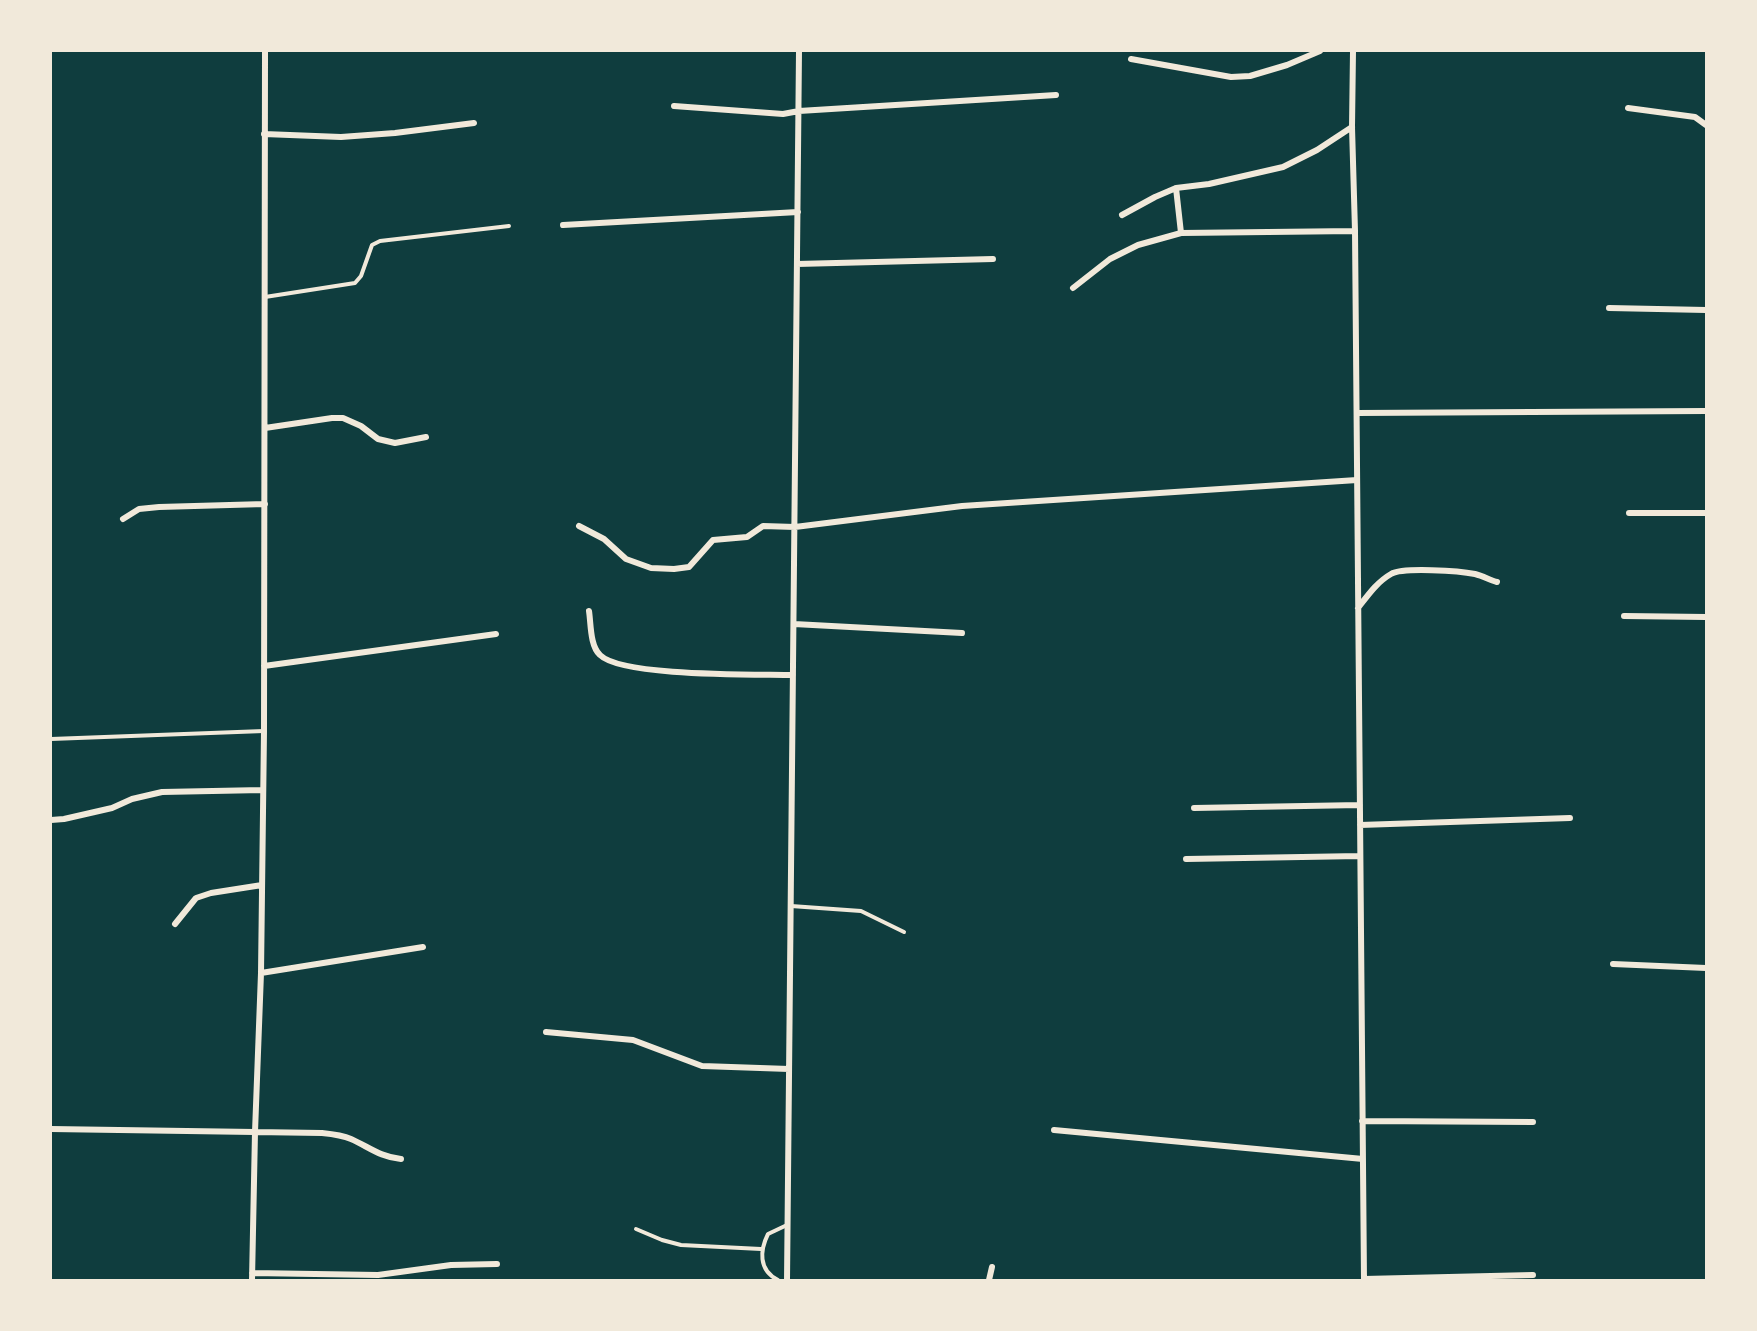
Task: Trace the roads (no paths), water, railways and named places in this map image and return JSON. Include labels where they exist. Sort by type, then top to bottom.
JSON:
[{"type":"street","points":[[265,51],[264,730],[261,973],[252,1276],[378,1275],[451,1265],[497,1264]]},
{"type":"street","points":[[787,1280],[799,51]]},
{"type":"street","points":[[1131,59],[1231,77],[1277,68],[1320,51]]},
{"type":"street","points":[[1353,51],[1364,1280],[1533,1275]]},
{"type":"street","points":[[674,106],[783,114],[799,111],[1056,95]]},
{"type":"street","points":[[1628,108],[1695,117],[1706,125]]},
{"type":"street","points":[[264,134],[341,137],[474,123]]},
{"type":"street","points":[[1122,215],[1176,188],[1209,184],[1283,167],[1317,150],[1352,127]]},
{"type":"street","points":[[1176,188],[1181,233]]},
{"type":"street","points":[[563,225],[798,212]]},
{"type":"street","points":[[1073,288],[1110,259],[1138,245],[1181,233],[1355,231]]},
{"type":"street","points":[[797,264],[993,259]]},
{"type":"street","points":[[1609,308],[1706,310]]},
{"type":"street","points":[[1356,413],[1706,411]]},
{"type":"street","points":[[266,428],[343,418],[361,426],[378,440],[395,443],[426,437]]},
{"type":"street","points":[[579,526],[604,539],[626,559],[651,568],[674,569],[689,567],[713,540],[747,537],[763,526],[795,526],[962,506],[1357,480]]},
{"type":"street","points":[[123,519],[139,509],[265,504]]},
{"type":"street","points":[[1629,513],[1706,513]]},
{"type":"street","points":[[1358,608],[1375,586],[1392,573],[1409,570],[1462,572],[1497,582]]},
{"type":"street","points":[[589,611],[595,649],[602,658],[630,668],[719,674],[793,675]]},
{"type":"street","points":[[1624,616],[1706,617]]},
{"type":"street","points":[[794,624],[962,633]]},
{"type":"street","points":[[264,666],[496,634]]},
{"type":"street","points":[[51,820],[112,808],[132,799],[162,792],[263,790]]},
{"type":"street","points":[[1194,808],[1360,805]]},
{"type":"street","points":[[1360,825],[1570,818]]},
{"type":"street","points":[[1186,859],[1360,856]]},
{"type":"street","points":[[176,924],[196,898],[211,893],[262,885]]},
{"type":"street","points":[[261,973],[423,947]]},
{"type":"street","points":[[1613,964],[1706,968]]},
{"type":"street","points":[[546,1032],[633,1040],[702,1066],[789,1069]]},
{"type":"street","points":[[1362,1121],[1533,1122]]},
{"type":"street","points":[[51,1129],[337,1135],[351,1139],[370,1151],[389,1158],[401,1159]]},
{"type":"street","points":[[1054,1130],[1363,1159]]},
{"type":"street","points":[[989,1280],[992,1267]]},
{"type":"lane","points":[[264,297],[355,283],[361,276],[370,249],[376,242],[509,226]]},
{"type":"lane","points":[[51,739],[264,730]]},
{"type":"lane","points":[[791,906],[861,911],[904,932]]},
{"type":"lane","points":[[778,1280],[771,1277],[763,1262],[761,1249],[768,1233],[788,1225]]},
{"type":"lane","points":[[636,1230],[681,1245],[761,1249]]}]
